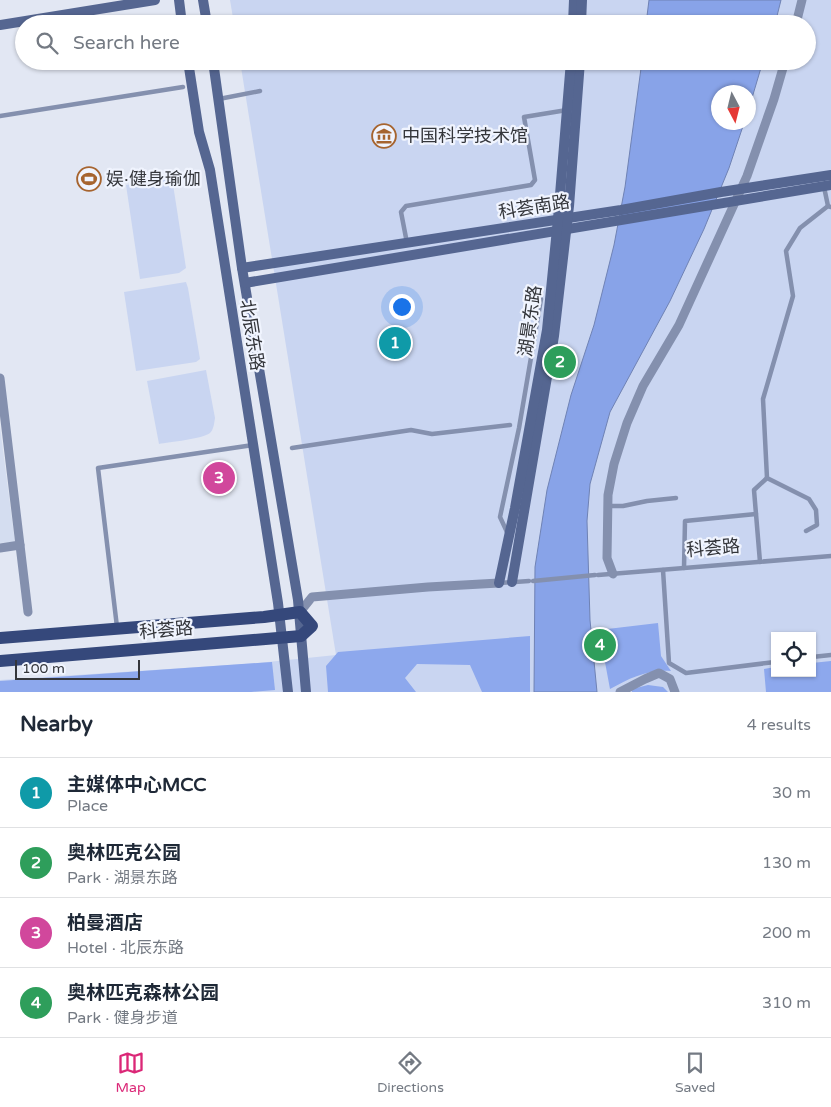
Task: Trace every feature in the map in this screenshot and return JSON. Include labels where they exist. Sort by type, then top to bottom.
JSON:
[{"type":"main road","name":"科荟路","points":[[0,638],[300,612]]},
{"type":"main road","points":[[300,612],[312,626],[301,636]]},
{"type":"main road","name":"科荟路","points":[[0,661],[301,636]]},
{"type":"street","points":[[62,15],[155,0]]},
{"type":"street","points":[[179,0],[181,15]]},
{"type":"street","points":[[203,0],[206,15]]},
{"type":"street","points":[[573,15],[574,0]]},
{"type":"street","points":[[581,15],[582,0]]},
{"type":"street","points":[[798,15],[802,0]]},
{"type":"street","points":[[0,25],[15,23]]},
{"type":"street","name":"北辰东路","points":[[190,70],[200,132],[210,170],[279,615],[288,692]]},
{"type":"street","name":"北辰东路","points":[[214,70],[242,268],[300,612]]},
{"type":"street","name":"湖景东路","points":[[563,218],[570,70]]},
{"type":"street","name":"湖景东路","points":[[499,583],[546,330],[563,218],[579,70]]},
{"type":"street","points":[[613,574],[607,558],[608,506],[614,464],[627,423],[643,386],[678,325],[741,189],[774,99],[782,70]]},
{"type":"street","name":"科荟南路","points":[[245,283],[561,230],[721,192],[831,175]]},
{"type":"street","name":"科荟南路","points":[[242,268],[563,218],[621,215],[716,203],[828,185]]},
{"type":"street","name":"湖景东路","points":[[512,582],[554,336],[561,230]]},
{"type":"street","points":[[0,378],[28,612]]},
{"type":"street","points":[[0,548],[20,545]]},
{"type":"street","points":[[507,547],[511,551],[518,549]]},
{"type":"street","name":"科荟路","points":[[300,612],[312,597],[499,583]]},
{"type":"street","points":[[301,636],[306,692]]},
{"type":"street","points":[[625,691],[659,673],[670,679],[674,692]]},
{"type":"lane","points":[[0,116],[183,87]]},
{"type":"lane","points":[[218,99],[260,92]]},
{"type":"lane","points":[[407,243],[401,212],[406,206],[531,184],[535,180],[524,117],[568,110]]},
{"type":"lane","points":[[767,478],[763,399],[793,296],[786,252],[800,228],[829,206],[828,185]]},
{"type":"lane","points":[[509,535],[500,517],[519,428],[541,299]]},
{"type":"lane","points":[[292,448],[411,430],[432,434],[510,426]]},
{"type":"lane","points":[[117,628],[98,468],[253,445]]},
{"type":"lane","points":[[760,562],[754,490],[767,478]]},
{"type":"lane","points":[[767,478],[808,499],[816,510],[816,525],[806,531]]},
{"type":"lane","points":[[608,506],[623,506],[647,500],[676,498]]},
{"type":"lane","points":[[684,568],[686,521],[756,514]]},
{"type":"lane","name":"科荟路","points":[[499,583],[831,556]]},
{"type":"lane","points":[[662,570],[669,663],[686,673],[771,662]]},
{"type":"lane","points":[[816,657],[831,655]]},
{"type":"shaded area","points":[[230,0],[831,0],[831,692],[0,692],[0,680],[258,663],[336,655],[241,70],[816,70],[816,15],[232,15]]},
{"type":"shaded area","points":[[649,0],[781,0],[777,15],[647,15]]},
{"type":"shaded area","points":[[641,70],[760,70],[756,85],[711,85],[711,130],[742,130],[729,168],[704,229],[670,301],[610,412],[590,484],[587,521],[590,620],[597,692],[534,692],[535,567],[547,490],[571,395],[594,325],[614,245],[625,187]]},
{"type":"shaded area","points":[[172,178],[186,268],[179,273],[140,279],[126,185]]},
{"type":"shaded area","points":[[186,282],[200,359],[196,362],[136,371],[124,292]]},
{"type":"shaded area","points":[[206,370],[215,418],[214,426],[210,433],[200,437],[159,444],[147,381]]},
{"type":"shaded area","points":[[0,428],[15,542],[0,543]]},
{"type":"shaded area","points":[[658,623],[661,656],[671,671],[655,671],[639,675],[610,689],[599,630]]},
{"type":"shaded area","points":[[530,636],[530,692],[482,692],[470,665],[417,664],[405,678],[416,692],[328,692],[326,666],[338,652]]},
{"type":"shaded area","points":[[831,661],[831,692],[766,692],[764,669],[771,668],[771,677],[816,677],[816,663]]},
{"type":"shaded area","points":[[272,662],[275,690],[251,692],[0,692],[0,681]]},
{"type":"shaded area","points":[[648,685],[663,687],[668,692],[632,692],[632,689]]},
{"type":"place","name":"中国科学技术馆","points":[[384,136]]},
{"type":"place","name":"娱·健身瑜伽","points":[[89,179]]},
{"type":"place","name":"主媒体中心MCC","points":[[395,343]]},
{"type":"place","name":"奥林匹克公园","points":[[560,362]]},
{"type":"place","name":"柏曼酒店","points":[[219,478]]},
{"type":"place","name":"奥林匹克森林公园","points":[[600,645]]}]
